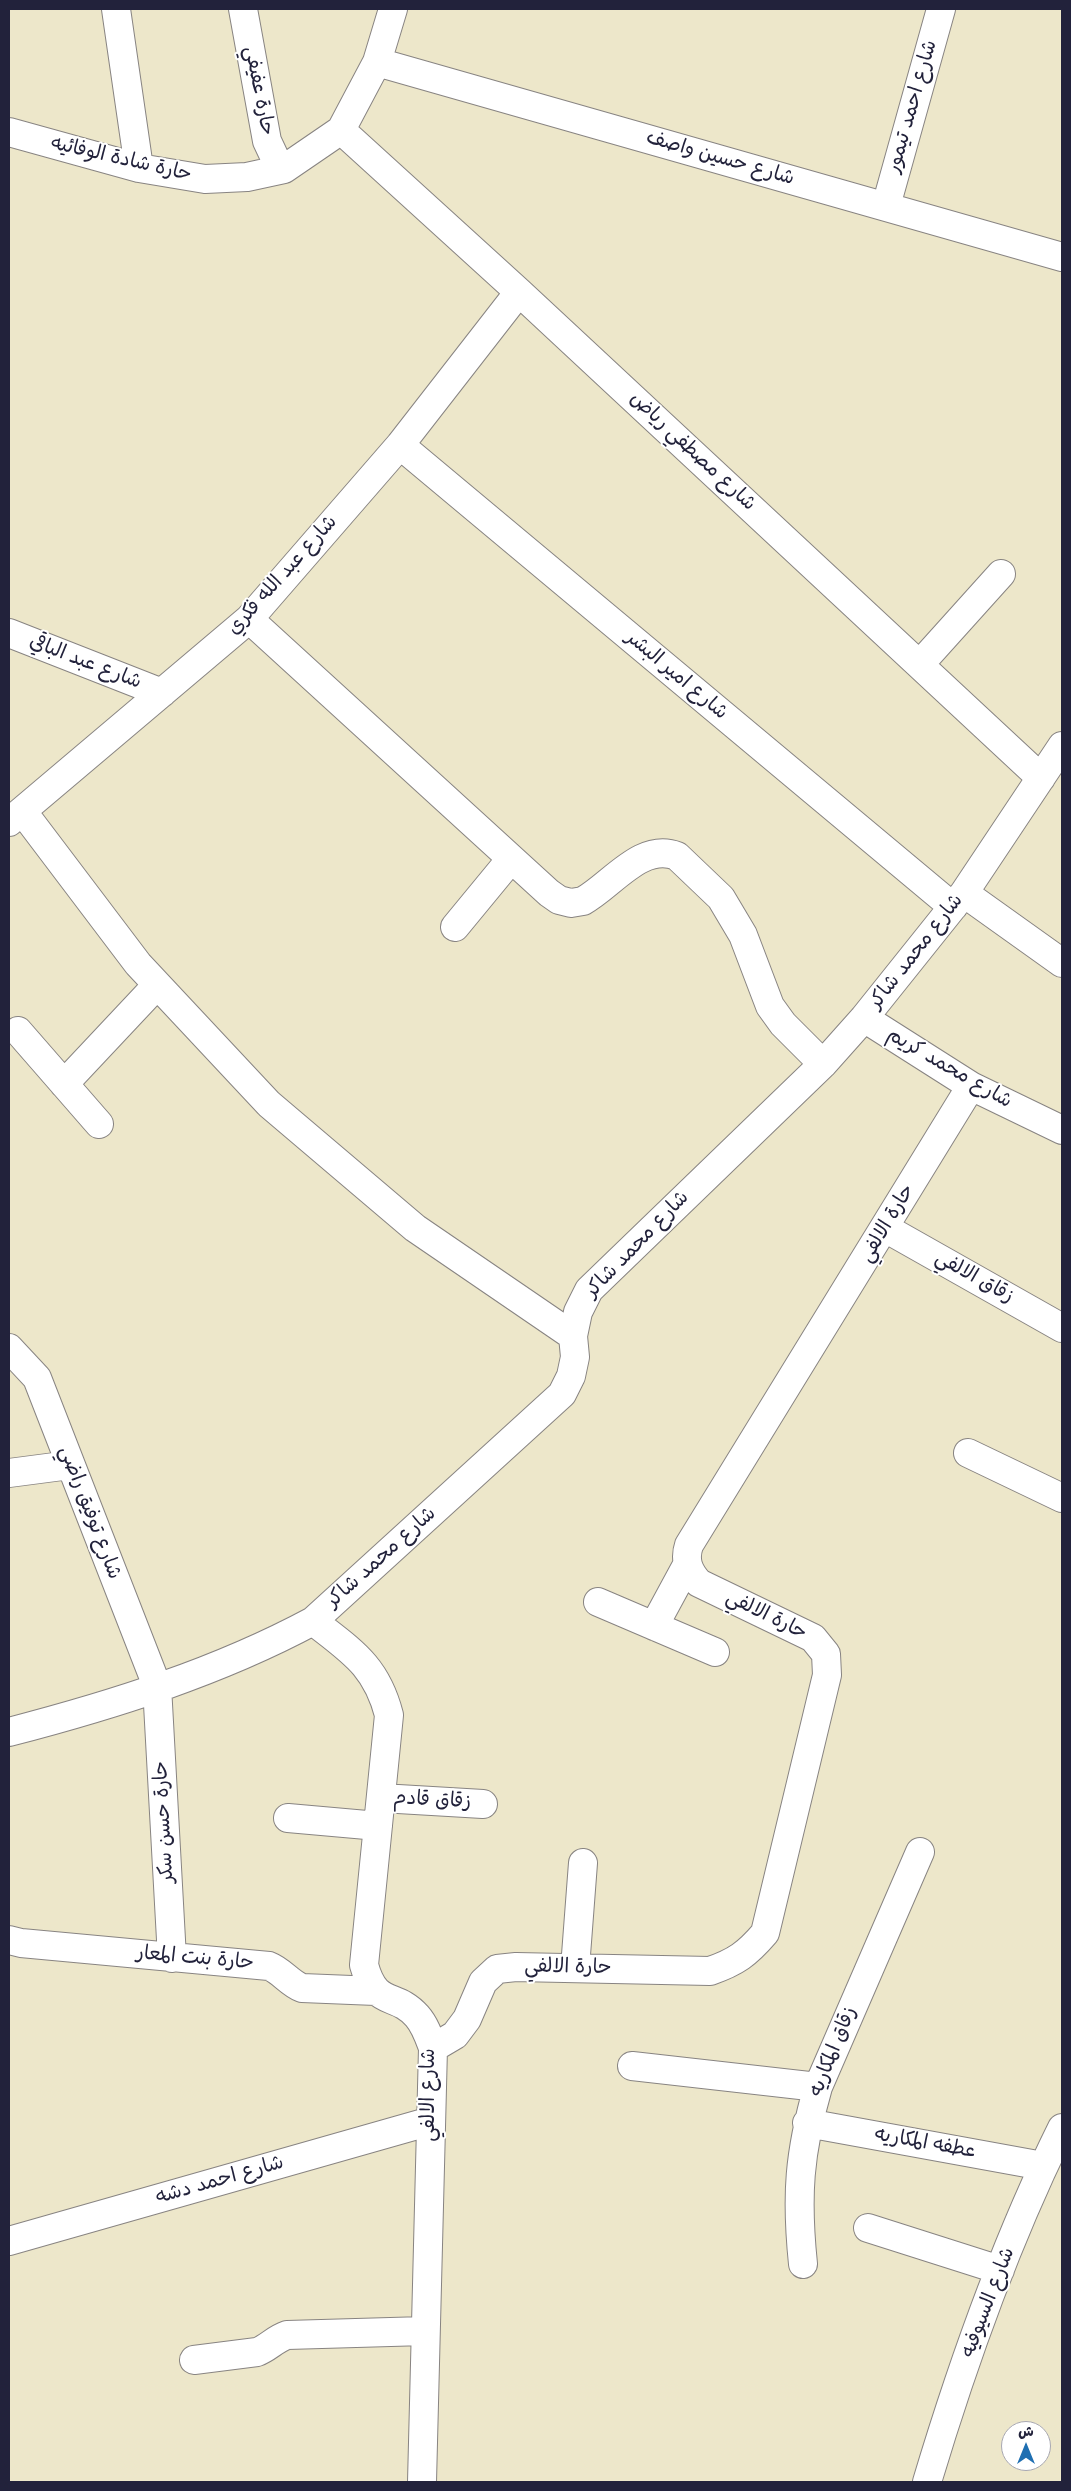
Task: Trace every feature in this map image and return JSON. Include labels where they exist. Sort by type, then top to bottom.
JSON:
[{"type":"street","points":[[116,9],[139,168]]},
{"type":"street","name":"حارة عفيفي","points":[[244,9],[267,141],[275,158],[284,169]]},
{"type":"street","points":[[341,130],[377,62],[393,9]]},
{"type":"street","name":"شارع احمد تيمور","points":[[886,206],[941,9]]},
{"type":"street","name":"شارع حسين واصف","points":[[377,62],[1062,257]]},
{"type":"street","name":"حارة شادة الوفائيه","points":[[9,132],[139,168],[205,179],[247,177],[284,169],[341,130]]},
{"type":"street","name":"شارع مصطفي رياض","points":[[341,130],[519,292],[1041,778]]},
{"type":"street","name":"شارع عبد الله فكري","points":[[16,817],[249,619],[400,444],[519,292]]},
{"type":"street","name":"شارع امير البشر","points":[[400,444],[959,900],[1062,963]]},
{"type":"street","points":[[920,664],[1001,574]]},
{"type":"street","points":[[249,619],[511,859],[559,900],[572,903],[584,901],[650,854],[660,852],[677,856],[721,898],[743,935],[770,1006],[783,1024],[823,1064]]},
{"type":"street","name":"شارع عبد الباقي","points":[[9,633],[162,693]]},
{"type":"street","name":"شارع محمد شاكر","points":[[9,1732],[74,1715],[217,1666],[278,1640],[313,1621],[562,1394],[572,1376],[575,1357],[573,1336],[578,1312],[589,1290],[823,1064],[864,1018],[959,900],[1062,746]]},
{"type":"street","points":[[16,817],[138,964],[269,1104],[414,1228],[573,1336]]},
{"type":"street","points":[[455,927],[511,859]]},
{"type":"street","points":[[64,1084],[157,985]]},
{"type":"street","name":"شارع محمد كريم","points":[[864,1018],[971,1086],[1062,1130]]},
{"type":"street","points":[[18,1031],[99,1124]]},
{"type":"street","name":"حارة الالفي","points":[[434,2048],[455,2035],[467,2019],[483,1982],[497,1969],[516,1967],[710,1971],[732,1964],[750,1950],[765,1933],[827,1675],[826,1654],[813,1638],[699,1583],[691,1575],[686,1555],[689,1545],[971,1086]]},
{"type":"street","name":"زقاق الالفي","points":[[885,1228],[1062,1328]]},
{"type":"street","name":"شارع توفيق راضي","points":[[9,1348],[37,1378],[157,1686]]},
{"type":"street","points":[[968,1453],[1062,1498]]},
{"type":"street","points":[[9,1473],[70,1465]]},
{"type":"street","points":[[654,1626],[687,1565]]},
{"type":"street","points":[[598,1602],[715,1652]]},
{"type":"street","points":[[313,1621],[360,1659],[371,1671],[383,1691],[389,1715],[364,1965],[368,1979],[376,1991]]},
{"type":"street","name":"حارة حسن سكر","points":[[157,1686],[172,1958]]},
{"type":"street","name":"زقاق قادم","points":[[381,1798],[483,1804]]},
{"type":"street","points":[[288,1818],[378,1826]]},
{"type":"street","name":"زقاق المكاريه","points":[[803,2264],[798,2216],[799,2169],[807,2123],[818,2087],[920,1852]]},
{"type":"street","points":[[576,1968],[584,1863]]},
{"type":"street","name":"حارة بنت المعار","points":[[9,1940],[21,1943],[268,1966],[278,1969],[302,1988],[376,1991]]},
{"type":"street","name":"شارع الالفي","points":[[376,1991],[388,2000],[402,2004],[417,2015],[427,2031],[434,2048],[422,2482]]},
{"type":"street","points":[[632,2066],[818,2087]]},
{"type":"street","name":"شارع احمد دشه","points":[[9,2241],[431,2121]]},
{"type":"street","name":"عطفه المكاريه","points":[[807,2123],[1043,2166]]},
{"type":"street","name":"شارع السيوفيه","points":[[927,2482],[944,2426],[1000,2270],[1043,2166],[1062,2128]]},
{"type":"street","points":[[868,2228],[1000,2270]]},
{"type":"street","points":[[194,2360],[256,2352],[266,2349],[278,2338],[287,2335],[425,2331]]}]
